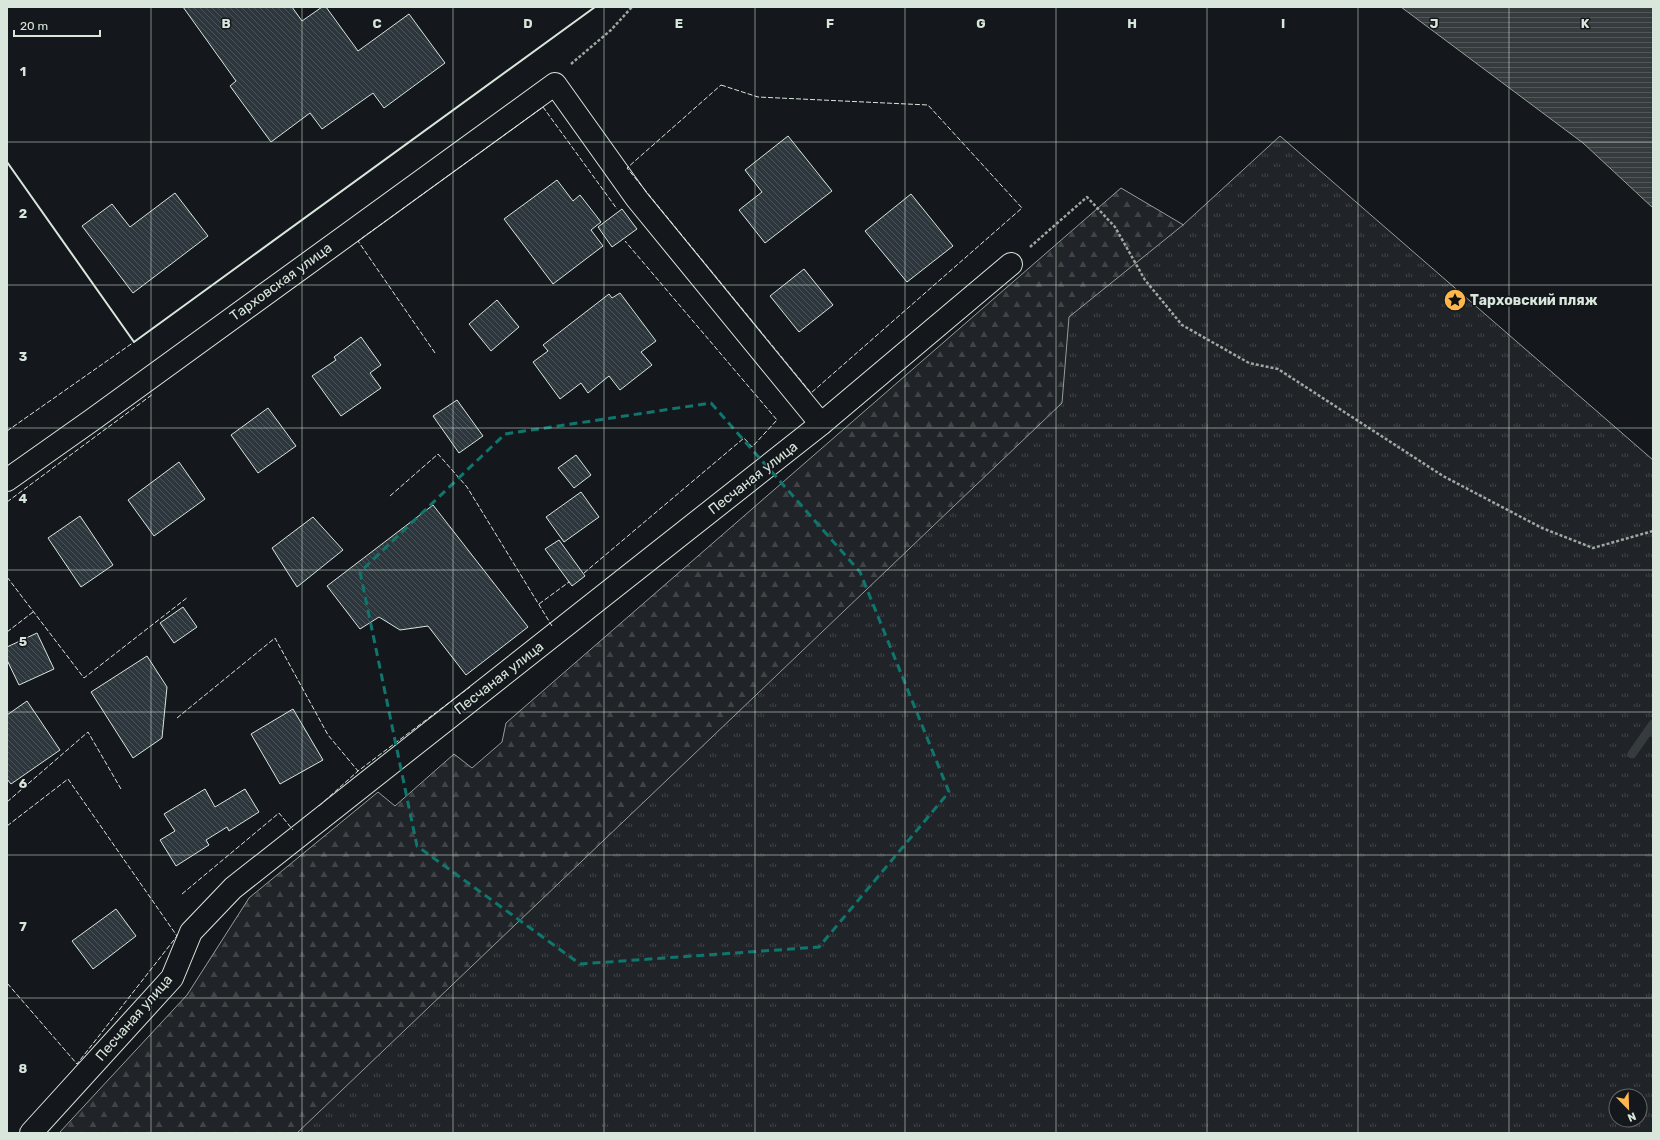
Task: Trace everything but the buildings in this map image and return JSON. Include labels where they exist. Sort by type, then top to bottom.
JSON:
[{"type":"street","points":[[555,84],[637,199],[821,424]]},
{"type":"street","name":"Тарховская улица","points":[[7,480],[98,416],[555,84]]},
{"type":"street","name":"Песчаная улица","points":[[31,1133],[172,978],[191,932],[233,888],[821,424],[1011,264]]},
{"type":"path","points":[[555,84],[569,66],[611,30],[632,7]]},
{"type":"path","points":[[1011,264],[1087,197],[1115,227],[1145,280],[1182,325],[1248,363],[1278,369],[1443,476],[1542,528],[1593,548],[1653,531]]},
{"type":"highlighted area","points":[[711,403],[860,572],[949,792],[819,947],[580,964],[417,846],[360,572],[505,434]]},
{"type":"green space","points":[[1280,136],[1653,460],[1653,1133],[297,1133],[1062,403],[1069,317],[1183,225]]},
{"type":"green space","points":[[1121,188],[1231,253],[1542,507],[1645,1088],[1608,1088],[1608,1128],[1648,1128],[1648,1105],[1653,1133],[59,1133],[187,995],[249,898],[378,792],[395,806],[454,754],[472,768],[502,742],[506,723]]},
{"type":"shaded area","points":[[1401,7],[1653,7],[1653,208],[1583,143]]},
{"type":"waterway","points":[[1632,754],[1653,724]]},
{"type":"fence","points":[[721,85],[758,97],[928,105],[1022,208],[811,393],[627,168],[721,85]]},
{"type":"fence","points":[[435,353],[358,241],[543,107],[617,209]]},
{"type":"fence","points":[[584,573],[744,438],[752,447],[777,420],[625,241]]},
{"type":"fence","points":[[7,431],[134,342]]},
{"type":"fence","points":[[7,502],[153,394]]},
{"type":"fence","points":[[390,496],[438,454],[467,487],[552,626]]},
{"type":"fence","points":[[7,577],[84,678],[188,597]]},
{"type":"fence","points":[[539,604],[569,582]]},
{"type":"fence","points":[[7,632],[33,612]]},
{"type":"fence","points":[[177,718],[275,638],[328,735],[358,771]]},
{"type":"fence","points":[[319,806],[358,771],[470,687]]},
{"type":"fence","points":[[7,802],[88,732],[121,789]]},
{"type":"fence","points":[[7,826],[68,779],[177,936],[77,1064],[7,983]]},
{"type":"fence","points":[[182,894],[279,813],[293,830]]},
{"type":"wall","points":[[7,162],[134,342],[595,7]]},
{"type":"place","name":"Тарховский пляж","points":[[1455,300]]}]
